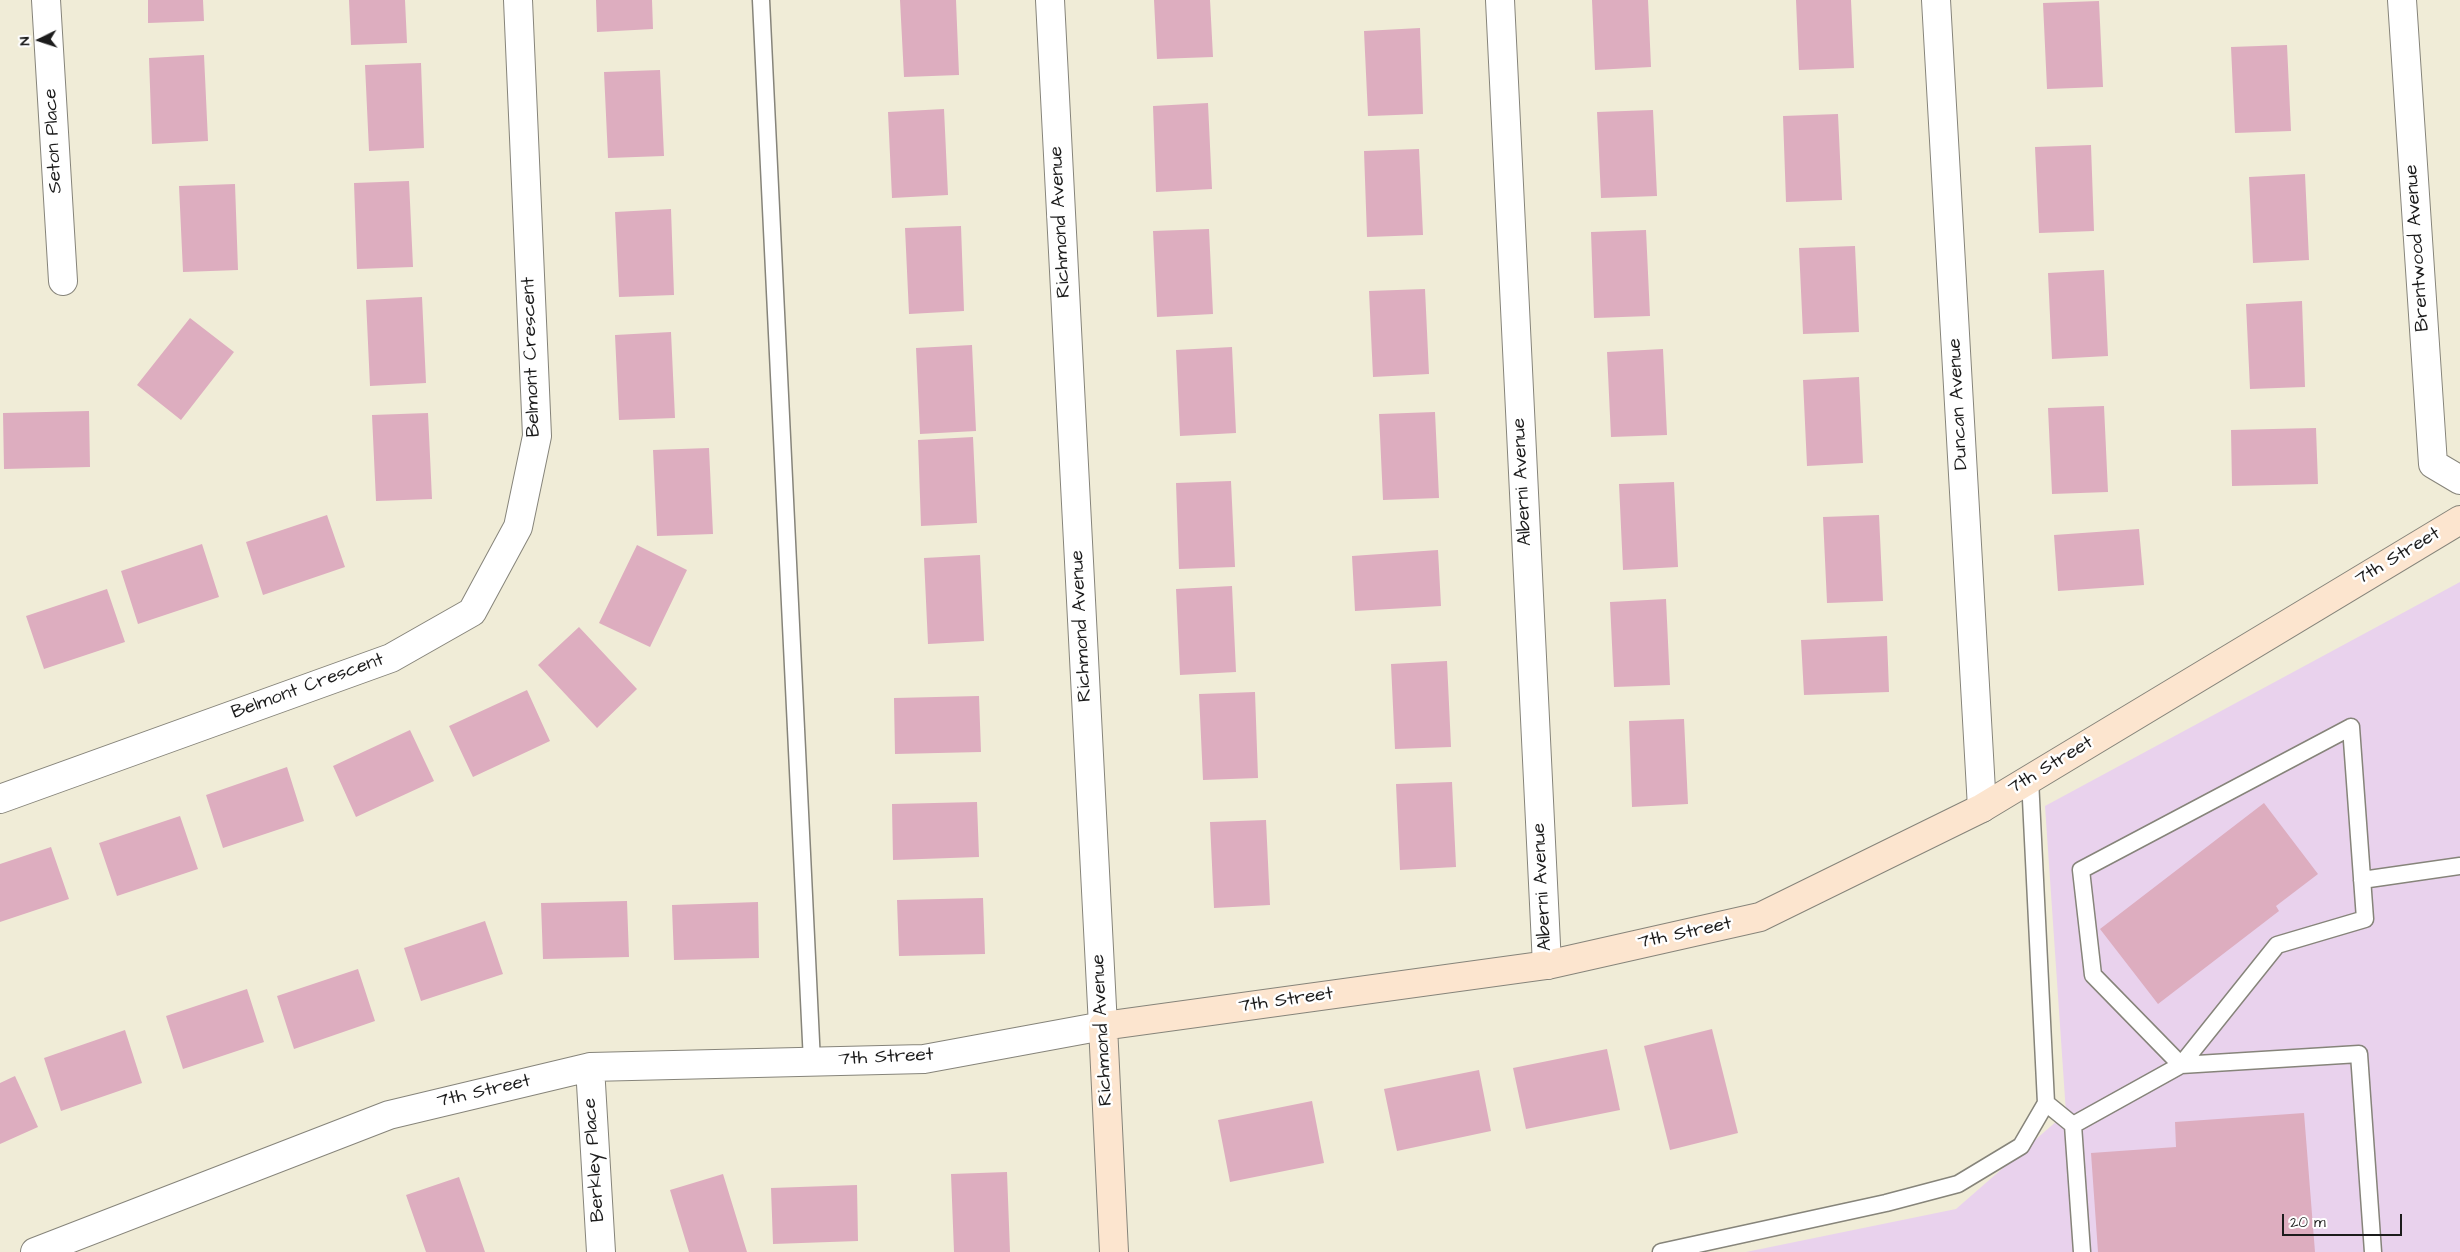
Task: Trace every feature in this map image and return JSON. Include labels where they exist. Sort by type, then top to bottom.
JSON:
[{"type":"street","name":"Seton Place","points":[[46,0],[63,281]]},
{"type":"street","name":"Belmont Crescent","points":[[0,799],[391,658],[472,612],[518,527],[537,436],[518,0]]},
{"type":"street","name":"Richmond Avenue","points":[[1050,0],[1114,1252]]},
{"type":"street","name":"Alberni Avenue","points":[[1500,0],[1547,964]]},
{"type":"street","name":"Duncan Avenue","points":[[1936,0],[1982,808]]},
{"type":"street","name":"Brentwood Avenue","points":[[2402,0],[2433,464],[2460,480]]},
{"type":"street","name":"7th Street","points":[[35,1252],[389,1115],[590,1067],[924,1059],[1103,1026],[1547,964],[1760,917],[1982,808],[2460,520]]},
{"type":"street","name":"Berkley Place","points":[[590,1067],[601,1252]]},
{"type":"lane","points":[[761,0],[812,1062]]},
{"type":"lane","points":[[2073,1125],[2181,1065],[2277,945],[2365,919],[2351,727],[2081,870],[2093,975],[2181,1065],[2359,1054],[2373,1252]]},
{"type":"lane","points":[[1661,1252],[1886,1203],[1958,1184],[2020,1146],[2046,1103],[2030,779]]},
{"type":"lane","points":[[2362,880],[2460,866]]},
{"type":"lane","points":[[2046,1103],[2073,1125],[2082,1252]]},
{"type":"shaded area","points":[[2460,582],[2460,1252],[1746,1252],[1956,1209],[2066,1113],[2045,806]]},
{"type":"building","points":[[148,0],[203,0],[204,21],[148,23]]},
{"type":"building","points":[[349,0],[405,0],[407,43],[351,45]]},
{"type":"building","points":[[596,0],[652,0],[653,29],[597,32]]},
{"type":"building","points":[[900,0],[956,0],[959,75],[904,77]]},
{"type":"building","points":[[1154,0],[1210,0],[1213,57],[1157,59]]},
{"type":"building","points":[[1592,0],[1648,0],[1651,67],[1595,70]]},
{"type":"building","points":[[1796,0],[1851,0],[1854,68],[1799,70]]},
{"type":"building","points":[[2099,1],[2103,87],[2047,89],[2043,3]]},
{"type":"building","points":[[1420,28],[1423,114],[1368,116],[1364,31]]},
{"type":"building","points":[[2287,45],[2291,131],[2235,133],[2231,47]]},
{"type":"building","points":[[204,55],[208,141],[152,144],[149,58]]},
{"type":"building","points":[[421,63],[424,148],[369,151],[365,65]]},
{"type":"building","points":[[660,70],[664,156],[608,158],[604,72]]},
{"type":"building","points":[[1208,103],[1212,189],[1156,192],[1153,106]]},
{"type":"building","points":[[944,109],[948,195],[892,198],[888,112]]},
{"type":"building","points":[[1653,110],[1657,196],[1601,198],[1597,112]]},
{"type":"building","points":[[1838,114],[1842,200],[1786,202],[1783,116]]},
{"type":"building","points":[[2091,145],[2094,231],[2039,233],[2035,147]]},
{"type":"building","points":[[1419,149],[1423,235],[1367,237],[1364,151]]},
{"type":"building","points":[[2305,174],[2309,260],[2253,263],[2249,177]]},
{"type":"building","points":[[409,181],[413,267],[357,269],[354,183]]},
{"type":"building","points":[[235,184],[238,270],[183,272],[179,186]]},
{"type":"building","points":[[671,209],[674,295],[619,297],[615,212]]},
{"type":"building","points":[[961,226],[964,311],[909,314],[905,228]]},
{"type":"building","points":[[1209,229],[1213,314],[1157,317],[1153,231]]},
{"type":"building","points":[[1646,230],[1650,316],[1594,318],[1591,232]]},
{"type":"building","points":[[1855,246],[1859,332],[1803,334],[1799,248]]},
{"type":"building","points":[[2104,270],[2108,356],[2052,359],[2048,273]]},
{"type":"building","points":[[1425,289],[1429,374],[1373,377],[1369,291]]},
{"type":"building","points":[[422,297],[426,383],[370,386],[366,300]]},
{"type":"building","points":[[2302,301],[2305,387],[2250,389],[2246,304]]},
{"type":"building","points":[[190,318],[234,352],[181,420],[137,385]]},
{"type":"building","points":[[671,332],[675,418],[619,420],[615,335]]},
{"type":"building","points":[[972,345],[976,431],[920,434],[916,348]]},
{"type":"building","points":[[1232,347],[1236,433],[1180,436],[1176,350]]},
{"type":"building","points":[[1663,349],[1667,435],[1611,437],[1607,352]]},
{"type":"building","points":[[1859,377],[1863,463],[1807,466],[1803,380]]},
{"type":"building","points":[[2104,406],[2108,492],[2052,494],[2048,408]]},
{"type":"building","points":[[89,411],[90,467],[4,469],[3,413]]},
{"type":"building","points":[[1435,412],[1439,498],[1383,500],[1379,414]]},
{"type":"building","points":[[428,413],[432,499],[376,501],[372,415]]},
{"type":"building","points":[[2316,428],[2318,484],[2232,486],[2231,430]]},
{"type":"building","points":[[973,437],[977,523],[921,526],[918,440]]},
{"type":"building","points":[[709,448],[713,534],[657,536],[653,450]]},
{"type":"building","points":[[1231,481],[1235,567],[1179,569],[1176,483]]},
{"type":"building","points":[[1674,482],[1678,567],[1623,570],[1619,484]]},
{"type":"building","points":[[327,515],[345,567],[263,595],[246,542]]},
{"type":"building","points":[[1879,515],[1883,601],[1827,603],[1823,517]]},
{"type":"building","points":[[2139,529],[2144,585],[2058,591],[2054,535]]},
{"type":"building","points":[[202,544],[219,597],[138,624],[121,571]]},
{"type":"building","points":[[637,545],[687,570],[650,647],[599,623]]},
{"type":"building","points":[[1438,550],[1441,606],[1355,611],[1352,556]]},
{"type":"building","points":[[980,555],[984,641],[928,644],[924,558]]},
{"type":"building","points":[[1232,586],[1236,672],[1180,675],[1176,589]]},
{"type":"building","points":[[107,589],[125,642],[44,669],[26,616]]},
{"type":"building","points":[[1666,599],[1670,685],[1614,687],[1610,602]]},
{"type":"building","points":[[579,627],[637,689],[597,728],[538,665]]},
{"type":"building","points":[[1887,636],[1889,692],[1804,695],[1801,640]]},
{"type":"building","points":[[1447,661],[1451,747],[1395,749],[1391,664]]},
{"type":"building","points":[[527,690],[550,741],[473,777],[449,726]]},
{"type":"building","points":[[1255,692],[1258,778],[1203,780],[1199,694]]},
{"type":"building","points":[[979,696],[981,752],[895,754],[894,698]]},
{"type":"building","points":[[1684,719],[1688,804],[1632,807],[1629,721]]},
{"type":"building","points":[[410,730],[434,781],[356,817],[333,766]]},
{"type":"building","points":[[287,767],[304,821],[223,848],[206,795]]},
{"type":"building","points":[[1452,782],[1456,867],[1400,870],[1396,784]]},
{"type":"building","points":[[977,802],[979,857],[893,860],[892,804]]},
{"type":"building","points":[[2264,803],[2318,874],[2276,906],[2279,911],[2158,1004],[2100,929]]},
{"type":"building","points":[[180,816],[198,869],[117,896],[99,843]]},
{"type":"building","points":[[1266,820],[1270,905],[1214,908],[1210,822]]},
{"type":"building","points":[[51,847],[69,899],[0,922],[0,864]]},
{"type":"building","points":[[983,898],[985,954],[899,956],[897,900]]},
{"type":"building","points":[[627,901],[629,957],[543,959],[541,903]]},
{"type":"building","points":[[758,902],[759,958],[674,960],[672,905]]},
{"type":"building","points":[[485,921],[503,974],[421,1001],[404,948]]},
{"type":"building","points":[[358,969],[375,1021],[294,1049],[277,996]]},
{"type":"building","points":[[247,989],[264,1042],[183,1069],[166,1016]]},
{"type":"building","points":[[1712,1029],[1738,1133],[1670,1150],[1644,1046]]},
{"type":"building","points":[[125,1030],[142,1083],[61,1111],[44,1058]]},
{"type":"building","points":[[1607,1049],[1620,1110],[1526,1129],[1513,1068]]},
{"type":"building","points":[[1479,1070],[1491,1131],[1397,1151],[1384,1089]]},
{"type":"building","points":[[15,1076],[38,1127],[0,1144],[0,1083]]},
{"type":"building","points":[[1312,1101],[1324,1163],[1230,1182],[1218,1120]]},
{"type":"building","points":[[2304,1113],[2315,1252],[2098,1252],[2091,1153],[2176,1147],[2175,1122]]},
{"type":"building","points":[[1007,1172],[1010,1252],[954,1252],[951,1174]]},
{"type":"building","points":[[723,1174],[747,1252],[689,1252],[670,1190]]},
{"type":"building","points":[[459,1177],[485,1252],[426,1252],[406,1195]]},
{"type":"building","points":[[857,1185],[858,1241],[773,1244],[771,1188]]}]
